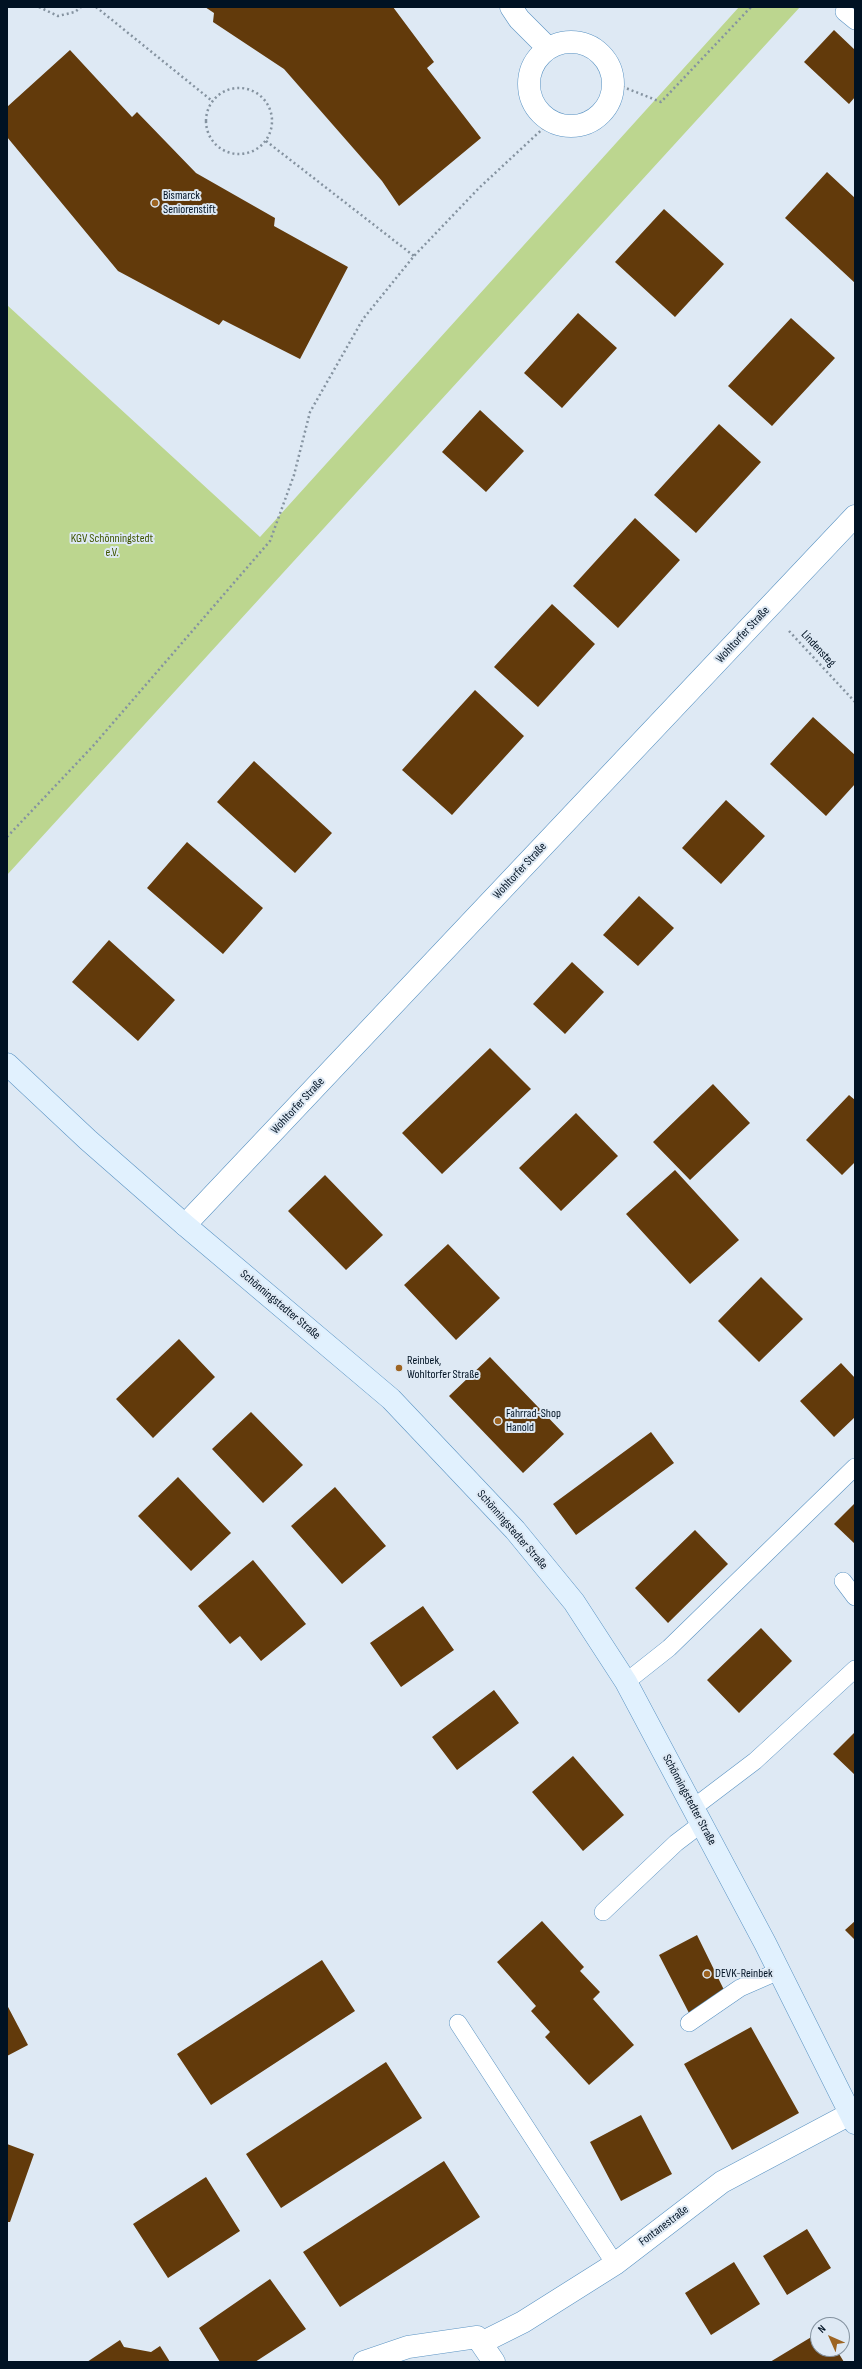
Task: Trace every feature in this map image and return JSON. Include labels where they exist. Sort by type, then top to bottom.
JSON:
[{"type":"main road","name":"Schönningstedter Straße","points":[[7,1064],[88,1140],[185,1225],[391,1399],[514,1530],[574,1602],[626,1682],[779,1971],[853,2119]]},
{"type":"street","points":[[511,7],[519,19],[548,48]]},
{"type":"street","points":[[570,41],[591,47],[607,62],[613,83],[608,105],[593,121],[571,127],[550,122],[534,106],[528,85],[533,64],[548,48],[570,41]]},
{"type":"street","name":"Wohltorfer Straße","points":[[185,1225],[855,516]]},
{"type":"street","name":"Fontanestraße","points":[[481,2343],[523,2322],[615,2264],[722,2182],[853,2119]]},
{"type":"street","points":[[364,2362],[408,2347],[477,2337],[494,2362]]},
{"type":"lane","points":[[626,1682],[669,1648],[855,1466]]},
{"type":"lane","points":[[843,1581],[855,1597]]},
{"type":"lane","points":[[604,1912],[676,1843],[697,1816],[855,1669]]},
{"type":"lane","points":[[689,2023],[740,1988],[779,1971]]},
{"type":"lane","points":[[458,2023],[615,2264]]},
{"type":"path","points":[[39,7],[58,16],[75,12],[82,7]]},
{"type":"path","points":[[96,7],[211,100]]},
{"type":"path","points":[[613,83],[661,102],[751,7]]},
{"type":"path","points":[[243,87],[259,93],[270,107],[271,113],[272,125],[266,141],[252,152],[235,154],[218,148],[207,134],[205,117],[211,100],[225,90],[243,87]]},
{"type":"path","points":[[7,837],[93,746],[270,541],[294,476],[310,412],[363,319],[414,256],[478,188],[550,122]]},
{"type":"path","points":[[266,141],[414,256]]},
{"type":"path","name":"Lindensteg","points":[[768,609],[855,702]]},
{"type":"green space","name":"KGV Schönningstedt e.V.","points":[[739,7],[800,7],[7,875],[7,305],[260,537]]},
{"type":"building","points":[[205,7],[393,7],[434,62],[427,68],[481,138],[399,206],[382,181],[284,69],[213,22],[214,13]]},
{"type":"building","points":[[834,30],[855,50],[855,97],[849,104],[804,62]]},
{"type":"building","name":"Bismarck Seniorenstift","points":[[70,50],[132,117],[137,112],[196,173],[275,218],[274,226],[348,267],[300,359],[223,320],[219,325],[118,271],[7,137],[7,107]]},
{"type":"building","points":[[827,172],[855,198],[855,283],[785,218]]},
{"type":"building","points":[[664,209],[724,264],[675,317],[615,262]]},
{"type":"building","points":[[578,313],[617,348],[562,408],[524,373]]},
{"type":"building","points":[[791,318],[835,358],[772,426],[728,386]]},
{"type":"building","points":[[480,410],[524,451],[486,492],[442,452]]},
{"type":"building","points":[[719,424],[761,462],[696,533],[654,495]]},
{"type":"building","points":[[635,518],[680,560],[618,628],[573,586]]},
{"type":"building","points":[[552,604],[595,644],[538,707],[494,667]]},
{"type":"building","points":[[475,690],[524,736],[452,815],[402,770]]},
{"type":"building","points":[[813,717],[855,755],[855,784],[826,816],[770,764]]},
{"type":"building","points":[[254,761],[332,833],[295,873],[217,802]]},
{"type":"building","points":[[726,800],[765,836],[721,884],[682,848]]},
{"type":"building","points":[[187,842],[263,908],[223,954],[147,888]]},
{"type":"building","points":[[639,896],[674,928],[638,966],[603,935]]},
{"type":"building","points":[[109,940],[175,1000],[138,1041],[72,982]]},
{"type":"building","points":[[572,962],[604,992],[565,1034],[533,1004]]},
{"type":"building","points":[[490,1048],[531,1089],[442,1174],[402,1133]]},
{"type":"building","points":[[713,1084],[750,1123],[690,1180],[653,1142]]},
{"type":"building","points":[[849,1095],[855,1100],[855,1162],[842,1175],[806,1140]]},
{"type":"building","points":[[576,1113],[618,1156],[561,1211],[519,1168]]},
{"type":"building","points":[[675,1170],[739,1240],[690,1284],[626,1214]]},
{"type":"building","points":[[325,1175],[383,1235],[346,1270],[288,1211]]},
{"type":"building","points":[[448,1244],[500,1298],[456,1340],[404,1285]]},
{"type":"building","points":[[761,1277],[803,1319],[759,1362],[718,1321]]},
{"type":"building","points":[[179,1339],[215,1377],[153,1438],[116,1399]]},
{"type":"building","points":[[490,1357],[564,1434],[523,1473],[449,1396]]},
{"type":"building","points":[[841,1363],[855,1378],[855,1417],[834,1437],[800,1401]]},
{"type":"building","points":[[251,1412],[303,1465],[263,1503],[212,1449]]},
{"type":"building","points":[[651,1432],[674,1463],[576,1535],[553,1504]]},
{"type":"building","points":[[178,1477],[231,1533],[191,1571],[138,1516]]},
{"type":"building","points":[[335,1487],[386,1546],[342,1584],[291,1526]]},
{"type":"building","points":[[855,1503],[855,1544],[834,1524]]},
{"type":"building","points":[[695,1530],[728,1564],[668,1623],[635,1588]]},
{"type":"building","points":[[253,1560],[306,1624],[261,1661],[240,1636],[230,1644],[198,1606]]},
{"type":"building","points":[[423,1606],[454,1650],[401,1687],[370,1643]]},
{"type":"building","points":[[761,1628],[792,1661],[739,1713],[707,1680]]},
{"type":"building","points":[[494,1690],[519,1723],[457,1770],[432,1737]]},
{"type":"building","points":[[855,1732],[855,1775],[833,1754]]},
{"type":"building","points":[[573,1756],[624,1815],[583,1851],[532,1792]]},
{"type":"building","points":[[542,1921],[584,1967],[580,1971],[600,1992],[593,1999],[634,2045],[589,2085],[545,2037],[550,2032],[531,2011],[536,2006],[497,1962]]},
{"type":"building","points":[[855,1921],[855,1940],[845,1930]]},
{"type":"building","points":[[697,1935],[726,1994],[689,2013],[659,1955]]},
{"type":"building","points":[[322,1960],[355,2011],[211,2105],[177,2054]]},
{"type":"building","points":[[7,2005],[28,2045],[7,2056]]},
{"type":"building","points":[[751,2027],[799,2113],[732,2150],[684,2064]]},
{"type":"building","points":[[386,2062],[422,2118],[281,2208],[246,2154]]},
{"type":"building","points":[[641,2115],[672,2174],[621,2201],[590,2142]]},
{"type":"building","points":[[7,2144],[34,2154],[10,2222],[7,2222]]},
{"type":"building","points":[[444,2161],[480,2217],[340,2307],[303,2252]]},
{"type":"building","points":[[206,2177],[240,2231],[168,2278],[133,2224]]},
{"type":"building","points":[[807,2229],[831,2268],[787,2295],[763,2256]]},
{"type":"building","points":[[734,2262],[760,2304],[711,2335],[685,2293]]},
{"type":"building","points":[[270,2279],[306,2329],[255,2362],[220,2362],[199,2328]]},
{"type":"building","points":[[810,2338],[810,2357],[841,2357],[844,2362],[770,2362]]},
{"type":"building","points":[[120,2340],[124,2347],[151,2352],[160,2346],[170,2362],[87,2362]]},
{"type":"place","name":"Bismarck Seniorenstift","points":[[155,203]]},
{"type":"place","name":"Reinbek, Wohltorfer Straße","points":[[399,1368]]},
{"type":"place","name":"Fahrrad-Shop Hanold","points":[[498,1421]]},
{"type":"place","name":"DEVK-Reinbek","points":[[707,1974]]}]
